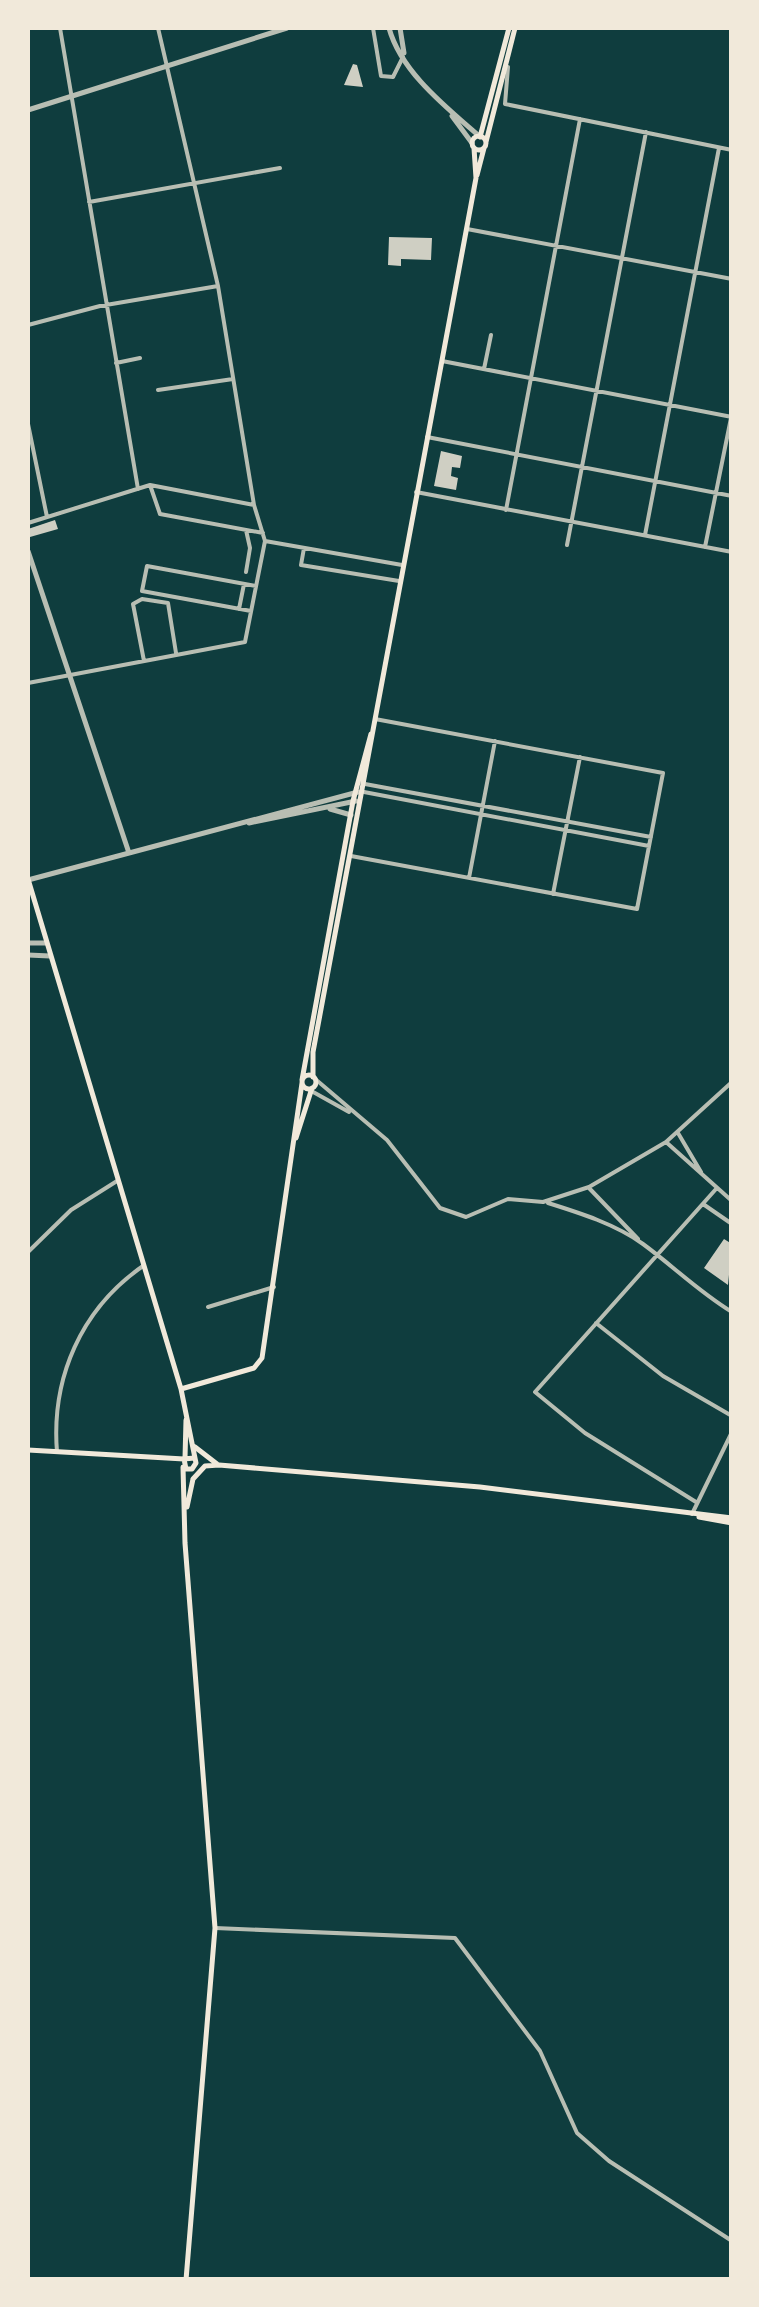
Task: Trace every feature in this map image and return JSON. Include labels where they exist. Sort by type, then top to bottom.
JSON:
[{"type":"main road","points":[[473,145],[482,141],[510,56],[512,28]]},
{"type":"main road","points":[[316,1078],[313,1066],[399,581],[482,141],[512,28]]},
{"type":"main road","points":[[473,145],[482,141]]},
{"type":"main road","points":[[473,145],[476,178]]},
{"type":"main road","points":[[181,1390],[258,1366],[353,801],[365,784],[374,722]]},
{"type":"main road","points":[[28,880],[181,1390],[195,1463],[185,1515]]},
{"type":"main road","points":[[291,1155],[307,1086],[316,1078]]},
{"type":"main road","points":[[307,1086],[316,1078]]},
{"type":"main road","points":[[186,1412],[182,1462],[185,1515],[216,1928],[186,2280]]},
{"type":"main road","points":[[192,1443],[207,1464]]},
{"type":"main road","points":[[28,1450],[480,1487],[732,1520]]},
{"type":"main road","points":[[182,1462],[195,1463]]},
{"type":"main road","points":[[193,1479],[207,1464]]},
{"type":"street","points":[[60,28],[138,489]]},
{"type":"street","points":[[28,684],[244,642],[265,541],[254,505],[218,286],[158,28]]},
{"type":"street","points":[[257,28],[258,37]]},
{"type":"street","points":[[28,110],[287,28]]},
{"type":"street","points":[[373,28],[380,76],[392,77],[404,56],[400,28]]},
{"type":"street","points":[[390,28],[404,56],[473,145]]},
{"type":"street","points":[[510,56],[502,102],[732,150]]},
{"type":"street","points":[[445,105],[482,141]]},
{"type":"street","points":[[506,510],[580,119]]},
{"type":"street","points":[[567,545],[646,132]]},
{"type":"street","points":[[645,535],[719,148]]},
{"type":"street","points":[[89,202],[280,168]]},
{"type":"street","points":[[467,229],[732,279]]},
{"type":"street","points":[[28,325],[218,286]]},
{"type":"street","points":[[484,369],[491,335]]},
{"type":"street","points":[[116,363],[140,358]]},
{"type":"street","points":[[441,360],[731,416],[705,547]]},
{"type":"street","points":[[158,390],[233,379]]},
{"type":"street","points":[[28,424],[46,517]]},
{"type":"street","points":[[427,437],[732,496]]},
{"type":"street","points":[[28,523],[150,485],[254,505]]},
{"type":"street","points":[[150,485],[160,514],[263,534]]},
{"type":"street","points":[[416,492],[732,552]]},
{"type":"street","points":[[246,530],[250,548],[246,572]]},
{"type":"street","points":[[265,541],[402,566]]},
{"type":"street","points":[[304,548],[301,565],[399,581]]},
{"type":"street","points":[[28,551],[128,854]]},
{"type":"street","points":[[384,579],[387,563]]},
{"type":"street","points":[[251,611],[142,591],[147,566],[256,586]]},
{"type":"street","points":[[239,609],[244,584]]},
{"type":"street","points":[[144,660],[133,604],[142,599],[168,603],[176,655]]},
{"type":"street","points":[[352,856],[637,910],[663,773],[374,722]]},
{"type":"street","points":[[468,878],[495,741]]},
{"type":"street","points":[[554,894],[580,757]]},
{"type":"street","points":[[365,784],[651,837]]},
{"type":"street","points":[[28,880],[360,792],[649,846]]},
{"type":"street","points":[[236,825],[362,800]]},
{"type":"street","points":[[327,809],[351,814]]},
{"type":"street","points":[[28,943],[46,944]]},
{"type":"street","points":[[28,955],[50,956]]},
{"type":"street","points":[[316,1078],[387,1140],[446,1212],[466,1217],[508,1199],[543,1202],[597,1219],[641,1242]]},
{"type":"street","points":[[543,1202],[589,1187],[666,1142],[732,1082]]},
{"type":"street","points":[[307,1086],[323,1099],[358,1116]]},
{"type":"street","points":[[306,1102],[323,1099]]},
{"type":"street","points":[[678,1133],[703,1176]]},
{"type":"street","points":[[666,1142],[732,1201]]},
{"type":"street","points":[[28,1252],[71,1210],[117,1181]]},
{"type":"street","points":[[589,1187],[641,1242],[732,1312]]},
{"type":"street","points":[[696,1502],[585,1432],[534,1392],[716,1189]]},
{"type":"street","points":[[703,1204],[732,1224]]},
{"type":"street","points":[[58,1453],[57,1409],[70,1356],[98,1308],[143,1266]]},
{"type":"street","points":[[208,1307],[274,1287]]},
{"type":"street","points":[[596,1323],[663,1376],[732,1416]]},
{"type":"street","points":[[692,1514],[732,1432]]},
{"type":"street","points":[[216,1928],[455,1938],[523,2024],[577,2133],[608,2161],[732,2241]]},
{"type":"building","points":[[353,64],[357,65],[363,87],[344,85]]},
{"type":"building","points":[[389,237],[432,238],[431,260],[401,259],[401,266],[388,265]]},
{"type":"building","points":[[441,451],[462,456],[460,468],[452,467],[451,476],[458,478],[456,490],[434,486]]},
{"type":"building","points":[[55,520],[58,529],[30,537],[28,529]]},
{"type":"building","points":[[724,1239],[732,1244],[728,1285],[704,1268]]}]
